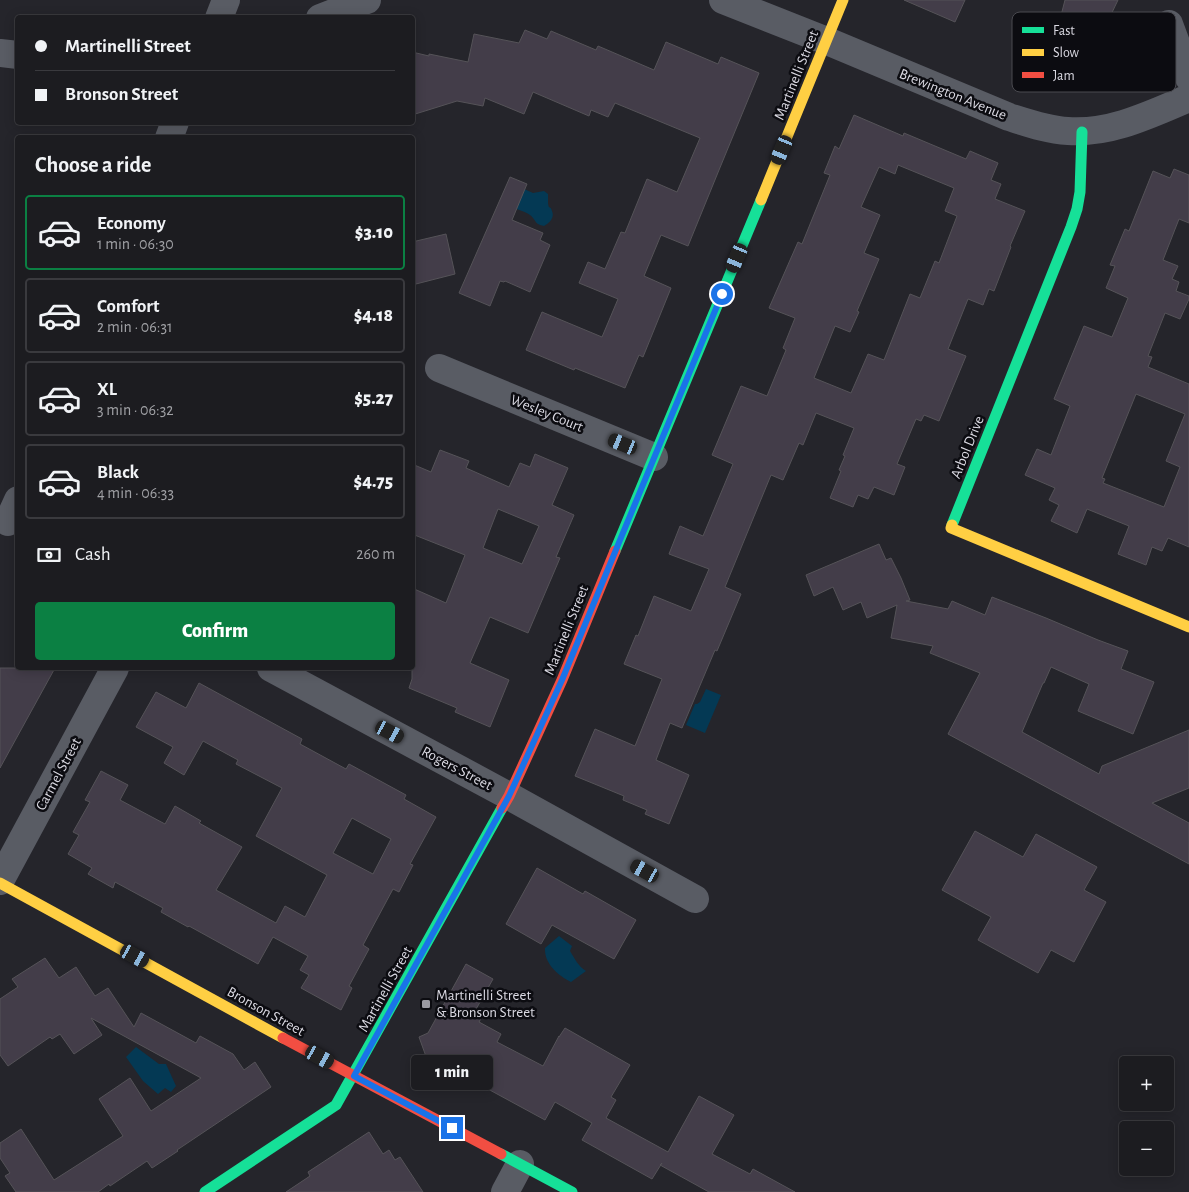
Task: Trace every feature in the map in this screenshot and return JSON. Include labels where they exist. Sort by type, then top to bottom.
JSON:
[{"type":"street","points":[[220,15],[226,0]]},
{"type":"street","points":[[328,15],[367,0]]},
{"type":"street","name":"Brewington Avenue","points":[[724,0],[1009,117],[1055,130],[1082,132],[1124,124],[1189,98]]},
{"type":"street","name":"Martinelli Street","points":[[205,1192],[336,1105],[354,1076],[509,796],[562,680],[843,0]]},
{"type":"street","points":[[1176,43],[1189,78]]},
{"type":"street","points":[[0,53],[15,55]]},
{"type":"street","name":"Arbol Drive","points":[[1082,132],[1080,192],[1071,228],[951,528],[1189,627]]},
{"type":"street","name":"Wesley Court","points":[[440,368],[654,457]]},
{"type":"street","name":"Carmel Street","points":[[0,882],[114,670]]},
{"type":"street","name":"Rogers Street","points":[[274,670],[509,796],[695,899]]},
{"type":"street","name":"Bronson Street","points":[[0,882],[354,1076],[572,1192]]},
{"type":"street","points":[[505,1192],[520,1164]]},
{"type":"water","points":[[524,189],[533,193],[544,191],[548,194],[548,205],[553,216],[550,222],[544,226],[537,223],[528,214],[514,207]]},
{"type":"water","points":[[706,689],[721,695],[705,733],[686,725],[695,704],[700,702]]},
{"type":"water","points":[[559,936],[572,946],[570,951],[579,965],[586,971],[571,982],[553,969],[545,954],[545,948]]},
{"type":"water","points":[[136,1047],[159,1064],[166,1064],[176,1086],[171,1092],[165,1088],[158,1094],[143,1081],[126,1057]]},
{"type":"building","points":[[904,0],[965,0],[955,22]]},
{"type":"building","points":[[1065,0],[1118,0],[1112,12],[1062,12]]},
{"type":"building","points":[[525,30],[547,39],[551,31],[596,50],[598,46],[654,70],[666,42],[718,64],[721,57],[759,73],[688,246],[661,235],[644,276],[671,288],[643,357],[639,355],[625,388],[526,350],[542,312],[602,337],[618,299],[579,283],[588,262],[605,269],[621,232],[625,233],[647,179],[677,192],[700,138],[615,103],[608,117],[591,110],[589,116],[533,92],[524,114],[485,98],[483,106],[457,101],[415,114],[415,53],[468,62],[474,34],[519,43]]},
{"type":"building","points":[[854,115],[903,136],[904,133],[966,159],[970,151],[998,163],[991,180],[1001,184],[995,199],[1025,211],[994,291],[989,289],[983,305],[968,299],[948,349],[966,356],[939,421],[924,415],[921,421],[916,419],[897,464],[905,467],[894,495],[874,487],[868,499],[858,495],[853,507],[830,498],[841,471],[839,470],[845,456],[843,455],[854,428],[816,413],[803,445],[799,443],[783,480],[771,475],[725,587],[741,594],[682,728],[670,723],[656,760],[689,775],[669,824],[645,814],[647,810],[623,800],[624,796],[575,776],[595,729],[635,746],[662,679],[624,664],[636,635],[638,636],[654,596],[691,611],[709,569],[669,554],[680,526],[703,536],[733,464],[712,455],[741,386],[767,396],[786,350],[783,348],[795,318],[769,308],[798,242],[802,244],[830,175],[824,173],[835,146],[839,149]],"holes":[[[898,165],[954,188],[945,211],[957,216],[939,263],[935,261],[920,298],[910,294],[884,360],[868,354],[851,393],[814,378],[835,326],[850,332],[879,259],[864,253],[880,215],[861,207],[879,167],[895,174]]]},
{"type":"building","points":[[1174,169],[1189,175],[1189,223],[1179,219],[1163,260],[1178,266],[1172,279],[1179,282],[1176,291],[1189,296],[1189,299],[1180,319],[1165,313],[1148,356],[1152,357],[1148,367],[1189,384],[1189,547],[1168,538],[1162,551],[1152,547],[1146,565],[1118,554],[1129,526],[1087,509],[1077,533],[1051,521],[1059,505],[1049,500],[1055,488],[1025,475],[1037,449],[1051,455],[1070,406],[1054,399],[1084,326],[1112,337],[1128,298],[1106,288],[1115,266],[1110,265],[1125,229],[1129,231],[1153,171],[1170,178]],"holes":[[[1136,394],[1185,414],[1166,461],[1180,467],[1164,507],[1103,483],[1105,479],[1102,478]]]},
{"type":"building","points":[[510,177],[527,184],[512,220],[543,233],[540,240],[550,245],[530,292],[505,281],[500,281],[490,306],[459,293]]},
{"type":"building","points":[[446,234],[455,274],[415,284],[415,241]]},
{"type":"building","points":[[440,450],[469,461],[466,468],[509,487],[520,463],[530,467],[535,454],[568,468],[552,505],[574,515],[556,557],[560,558],[528,633],[490,617],[470,663],[509,680],[490,727],[455,712],[457,708],[409,688],[412,670],[415,670],[415,589],[446,603],[465,555],[415,535],[415,465],[431,472]],"holes":[[[498,509],[539,526],[522,564],[483,548]]]},
{"type":"building","points":[[879,544],[886,560],[891,558],[901,578],[910,600],[906,601],[948,609],[952,601],[985,615],[992,597],[1128,651],[1121,669],[1154,682],[1133,734],[1078,711],[1089,684],[1051,667],[1022,732],[1099,774],[1102,766],[1189,730],[1189,788],[1152,803],[1189,823],[1189,864],[948,734],[980,673],[930,653],[933,646],[891,638],[897,605],[867,618],[861,602],[843,610],[833,587],[814,596],[806,575]]},
{"type":"building","points":[[0,668],[54,670],[0,768]]},
{"type":"building","points":[[199,683],[302,739],[300,744],[346,769],[349,764],[406,795],[404,799],[436,817],[410,864],[413,865],[399,892],[393,889],[363,945],[369,949],[349,986],[352,988],[341,1010],[301,988],[309,975],[300,970],[308,956],[273,937],[258,964],[161,912],[163,908],[115,882],[113,888],[88,874],[92,868],[68,854],[79,835],[73,832],[90,802],[85,800],[101,771],[128,785],[120,800],[165,824],[175,806],[201,821],[199,823],[242,847],[216,890],[276,923],[285,906],[305,917],[327,875],[256,836],[282,788],[236,764],[238,760],[203,741],[184,775],[164,763],[173,747],[136,727],[156,692],[186,708]],"holes":[[[352,818],[391,839],[373,874],[333,853]]]},
{"type":"building","points":[[975,831],[1023,857],[1036,834],[1097,867],[1084,890],[1106,902],[1074,962],[1051,950],[1038,973],[978,940],[991,917],[942,890]]},
{"type":"building","points":[[537,868],[583,894],[585,891],[636,920],[614,959],[552,925],[541,944],[506,924]]},
{"type":"building","points":[[45,958],[59,978],[76,967],[95,996],[108,988],[134,1027],[141,1013],[196,1043],[200,1036],[233,1054],[244,1070],[255,1062],[271,1087],[152,1168],[147,1161],[98,1192],[16,1192],[5,1176],[10,1173],[0,1158],[0,1143],[21,1129],[54,1180],[123,1136],[99,1099],[130,1078],[151,1111],[201,1078],[91,1018],[102,1035],[74,1054],[60,1034],[52,1039],[50,1037],[8,1066],[0,1055],[0,999],[18,987],[12,979]]},
{"type":"building","points":[[466,964],[493,979],[475,1011],[483,1015],[479,1022],[501,1034],[497,1042],[543,1066],[565,1028],[630,1065],[611,1097],[616,1100],[606,1118],[668,1152],[699,1096],[734,1115],[712,1154],[750,1174],[753,1169],[795,1192],[709,1192],[661,1165],[652,1179],[582,1140],[592,1123],[555,1102],[545,1120],[475,1082],[473,1086],[428,1062],[419,1037],[428,1033]]},
{"type":"building","points":[[369,1132],[383,1154],[389,1150],[395,1160],[400,1157],[423,1192],[286,1192],[310,1176],[308,1172]]},
{"type":"traffic: fast","points":[[952,525],[1077,209],[1080,192],[1082,132]]},
{"type":"traffic: fast","points":[[615,551],[761,200]]},
{"type":"traffic: fast","points":[[205,1192],[336,1105],[502,808]]},
{"type":"traffic: fast","points":[[501,1154],[572,1192]]},
{"type":"traffic: slow","points":[[761,200],[843,0]]},
{"type":"traffic: slow","points":[[952,525],[951,528],[1189,627]]},
{"type":"traffic: slow","points":[[0,883],[283,1038]]},
{"type":"traffic: jam","points":[[502,808],[562,680],[615,551]]},
{"type":"traffic: jam","points":[[283,1038],[501,1154]]},
{"type":"place","name":"Martinelli Street & Bronson Street","points":[[426,1004]]},
{"type":"route","points":[[452,1128],[354,1076],[509,796],[562,680],[722,294]]}]
